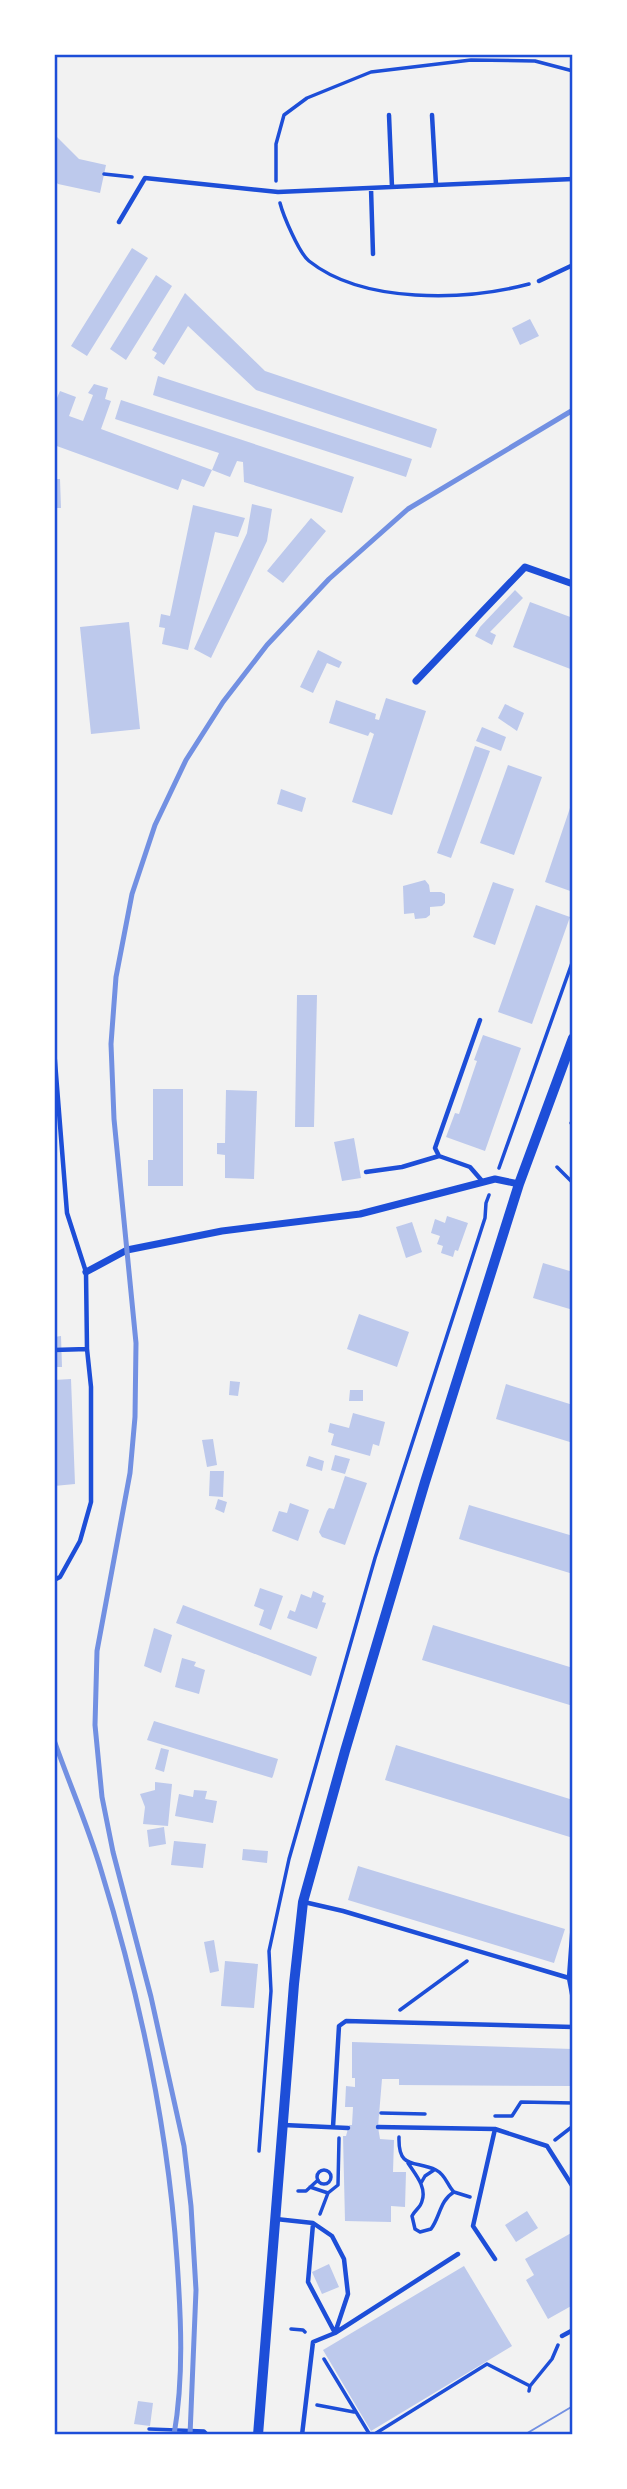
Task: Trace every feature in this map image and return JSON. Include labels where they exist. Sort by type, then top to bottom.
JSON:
[{"type":"street","points":[[416,681],[525,567],[573,584]]},
{"type":"street","points":[[258,2435],[303,1902],[425,1482],[519,1184],[573,1038]]},
{"type":"street","points":[[86,1272],[127,1250],[222,1231],[360,1214],[495,1179],[519,1184]]},
{"type":"lane","points":[[389,115],[392,187]]},
{"type":"lane","points":[[432,115],[436,185]]},
{"type":"lane","points":[[119,222],[145,178],[278,192],[573,179]]},
{"type":"lane","points":[[370,188],[373,254]]},
{"type":"lane","points":[[539,281],[573,265]]},
{"type":"lane","points":[[439,1156],[435,1148],[480,1020]]},
{"type":"lane","points":[[54,1049],[67,1213],[86,1272],[87,1349],[91,1387],[91,1502],[80,1541],[60,1577],[54,1580]]},
{"type":"lane","points":[[366,1172],[402,1167],[439,1156],[470,1167],[483,1182]]},
{"type":"lane","points":[[54,1350],[87,1349]]},
{"type":"lane","points":[[303,1902],[343,1910],[569,1978]]},
{"type":"lane","points":[[573,1922],[569,1978],[573,1999]]},
{"type":"lane","points":[[336,2127],[339,2026],[346,2021],[573,2027]]},
{"type":"lane","points":[[283,2124],[348,2128]]},
{"type":"lane","points":[[378,2127],[495,2129],[547,2146],[573,2187]]},
{"type":"lane","points":[[495,2129],[473,2226],[495,2259]]},
{"type":"lane","points":[[275,2219],[314,2224],[332,2236],[344,2259],[348,2294],[335,2333]]},
{"type":"lane","points":[[314,2224],[308,2282],[335,2333]]},
{"type":"lane","points":[[302,2435],[313,2342],[335,2333],[458,2254]]},
{"type":"lane","points":[[562,2336],[573,2330]]},
{"type":"path","points":[[104,174],[145,178]]},
{"type":"path","points":[[557,1167],[573,1183]]},
{"type":"path","points":[[386,2021],[480,1952]]},
{"type":"path","points":[[485,2115],[512,2116],[521,2102],[573,2103]]},
{"type":"path","points":[[381,2113],[432,2114]]},
{"type":"path","points":[[547,2146],[573,2126]]},
{"type":"path","points":[[314,2224],[328,2193],[338,2185],[336,2127]]},
{"type":"path","points":[[399,2127],[402,2157],[421,2183],[423,2200],[412,2216],[412,2223],[420,2232],[431,2229],[448,2195],[454,2192]]},
{"type":"path","points":[[408,2163],[434,2169],[446,2178],[454,2192],[479,2200]]},
{"type":"path","points":[[421,2183],[425,2175],[434,2169]]},
{"type":"path","points":[[298,2191],[306,2191],[318,2180],[318,2173],[323,2170],[329,2172],[331,2178]]},
{"type":"path","points":[[318,2180],[326,2183],[331,2178],[338,2178]]},
{"type":"path","points":[[310,2187],[328,2193]]},
{"type":"path","points":[[322,2357],[372,2435],[487,2364],[529,2388],[552,2359],[562,2336]]},
{"type":"path","points":[[313,2404],[356,2412]]},
{"type":"path","points":[[149,2429],[191,2429],[204,2431],[208,2435]]},
{"type":"building","points":[[54,134],[79,159],[106,165],[100,193],[58,184],[54,180]]},
{"type":"building","points":[[132,248],[148,258],[87,356],[71,346]]},
{"type":"building","points":[[156,275],[172,286],[126,360],[110,349]]},
{"type":"building","points":[[185,293],[265,371],[437,429],[431,448],[256,390],[188,326],[164,365],[154,358],[157,353],[152,350]]},
{"type":"building","points":[[530,319],[539,336],[520,345],[512,328]]},
{"type":"building","points":[[158,376],[412,459],[406,477],[153,395]]},
{"type":"building","points":[[94,384],[108,388],[105,399],[111,401],[101,429],[212,470],[204,487],[182,479],[178,490],[54,445],[54,405],[60,391],[76,397],[69,416],[83,421],[93,395],[88,393]]},
{"type":"building","points":[[121,400],[354,477],[342,513],[244,482],[243,462],[237,461],[230,477],[212,470],[219,453],[115,419]]},
{"type":"building","points":[[54,479],[60,479],[61,508],[54,508]]},
{"type":"building","points":[[252,504],[272,509],[267,541],[211,658],[194,649],[247,533]]},
{"type":"building","points":[[193,505],[245,518],[238,537],[215,532],[188,650],[162,644],[165,628],[159,627],[161,614],[170,616]]},
{"type":"building","points":[[311,518],[326,531],[283,583],[267,571]]},
{"type":"building","points":[[515,590],[523,598],[490,632],[496,635],[492,645],[475,636],[480,627]]},
{"type":"building","points":[[530,602],[573,618],[573,670],[513,647]]},
{"type":"building","points":[[129,622],[140,729],[91,734],[80,627]]},
{"type":"building","points":[[318,650],[342,662],[339,668],[327,663],[313,693],[300,687]]},
{"type":"building","points":[[386,698],[426,711],[392,815],[352,802],[374,734],[370,732],[368,736],[329,723],[336,700],[376,714],[375,719],[379,720]]},
{"type":"building","points":[[505,704],[524,713],[517,731],[498,718]]},
{"type":"building","points":[[482,727],[506,737],[501,751],[476,741]]},
{"type":"building","points":[[475,746],[490,751],[451,858],[437,853]]},
{"type":"building","points":[[508,765],[542,777],[514,855],[480,843]]},
{"type":"building","points":[[281,789],[306,798],[302,812],[277,804]]},
{"type":"building","points":[[573,803],[573,892],[545,882]]},
{"type":"building","points":[[425,880],[430,892],[445,894],[445,903],[442,906],[430,907],[430,915],[426,918],[415,919],[414,913],[404,914],[403,886]]},
{"type":"building","points":[[493,882],[514,889],[495,945],[473,937]]},
{"type":"building","points":[[536,905],[570,917],[532,1024],[498,1012]]},
{"type":"building","points":[[297,995],[317,995],[314,1127],[295,1127]]},
{"type":"building","points":[[483,1035],[521,1048],[485,1151],[446,1137],[455,1113],[459,1114]]},
{"type":"building","points":[[153,1089],[183,1089],[183,1186],[148,1186],[148,1160],[153,1160]]},
{"type":"building","points":[[226,1090],[257,1091],[254,1179],[225,1178],[225,1155],[217,1154],[217,1143],[225,1143]]},
{"type":"building","points":[[354,1138],[361,1178],[342,1181],[334,1142]]},
{"type":"building","points":[[447,1216],[468,1223],[458,1251],[455,1250],[453,1257],[441,1253],[443,1246],[437,1244],[440,1236],[431,1233],[435,1219],[445,1223]]},
{"type":"building","points":[[412,1222],[422,1252],[406,1258],[396,1227]]},
{"type":"building","points":[[543,1263],[573,1272],[573,1310],[533,1298]]},
{"type":"building","points":[[359,1314],[409,1332],[397,1367],[347,1349]]},
{"type":"building","points":[[61,1336],[62,1367],[54,1367],[54,1337]]},
{"type":"building","points":[[71,1379],[75,1484],[54,1486],[54,1380]]},
{"type":"building","points":[[230,1381],[240,1382],[238,1396],[229,1395]]},
{"type":"building","points":[[506,1384],[573,1405],[573,1443],[496,1419]]},
{"type":"building","points":[[350,1390],[363,1390],[363,1401],[349,1401]]},
{"type":"building","points":[[353,1413],[385,1422],[379,1446],[373,1444],[370,1456],[331,1445],[334,1434],[328,1432],[330,1423],[349,1428]]},
{"type":"building","points":[[213,1439],[217,1465],[207,1467],[202,1440]]},
{"type":"building","points":[[335,1455],[350,1459],[345,1474],[331,1470]]},
{"type":"building","points":[[309,1456],[324,1461],[322,1471],[306,1466]]},
{"type":"building","points":[[210,1471],[224,1471],[223,1497],[209,1496]]},
{"type":"building","points":[[345,1476],[367,1483],[345,1545],[322,1537],[319,1532],[327,1511],[329,1508],[334,1509]]},
{"type":"building","points":[[218,1499],[227,1502],[224,1513],[215,1509]]},
{"type":"building","points":[[290,1503],[309,1510],[298,1541],[272,1531],[279,1511],[287,1513]]},
{"type":"building","points":[[469,1505],[573,1536],[573,1574],[459,1539]]},
{"type":"building","points":[[260,1588],[283,1596],[271,1630],[259,1625],[264,1610],[254,1606]]},
{"type":"building","points":[[313,1591],[324,1596],[322,1602],[326,1603],[317,1629],[287,1618],[290,1610],[295,1612],[301,1594],[311,1598]]},
{"type":"building","points":[[183,1605],[317,1657],[311,1676],[176,1623]]},
{"type":"building","points":[[433,1625],[573,1668],[573,1706],[422,1660]]},
{"type":"building","points":[[154,1628],[172,1635],[161,1673],[144,1666]]},
{"type":"building","points":[[182,1658],[196,1662],[194,1666],[205,1670],[199,1694],[175,1687]]},
{"type":"building","points":[[154,1721],[278,1759],[273,1776],[272,1778],[147,1740]]},
{"type":"building","points":[[396,1745],[573,1800],[573,1838],[385,1780]]},
{"type":"building","points":[[161,1748],[169,1750],[164,1772],[155,1769]]},
{"type":"building","points":[[155,1782],[172,1784],[168,1826],[143,1824],[145,1807],[140,1794],[155,1790]]},
{"type":"building","points":[[194,1790],[207,1791],[205,1799],[217,1801],[213,1823],[175,1816],[179,1794],[193,1797]]},
{"type":"building","points":[[164,1827],[166,1844],[149,1847],[147,1830]]},
{"type":"building","points":[[174,1841],[206,1844],[203,1868],[171,1865]]},
{"type":"building","points":[[243,1849],[268,1851],[267,1863],[242,1860]]},
{"type":"building","points":[[358,1866],[565,1929],[554,1963],[348,1900]]},
{"type":"building","points":[[214,1940],[219,1971],[210,1973],[204,1942]]},
{"type":"building","points":[[225,1961],[258,1964],[254,2008],[221,2006]]},
{"type":"building","points":[[352,2042],[573,2049],[573,2086],[399,2085],[399,2079],[382,2079],[378,2127],[380,2139],[394,2140],[393,2172],[406,2172],[405,2207],[391,2206],[391,2222],[345,2221],[343,2136],[346,2136],[349,2125],[352,2125],[353,2107],[345,2107],[346,2086],[355,2087],[355,2078],[352,2078]]},
{"type":"building","points":[[527,2211],[538,2228],[516,2242],[505,2225]]},
{"type":"building","points":[[573,2232],[573,2305],[548,2319],[526,2280],[534,2275],[525,2259]]},
{"type":"building","points":[[329,2264],[339,2287],[322,2294],[312,2272]]},
{"type":"building","points":[[464,2266],[512,2346],[371,2431],[323,2350]]},
{"type":"building","points":[[138,2401],[153,2403],[150,2426],[134,2424]]},
{"type":"tram line","points":[[524,2435],[573,2406]]},
{"type":"railway","points":[[190,2435],[196,2290],[184,2146],[151,1997],[113,1852],[102,1797],[95,1725],[97,1651],[130,1473],[135,1417],[136,1343],[114,1119],[111,1044],[116,977],[132,894],[155,825],[186,760],[223,702],[267,645],[329,579],[408,509],[573,410]]},
{"type":"railway","points":[[54,1740],[90,1837],[115,1918],[140,2014],[159,2112],[173,2210],[180,2304],[181,2348],[174,2435]]}]
